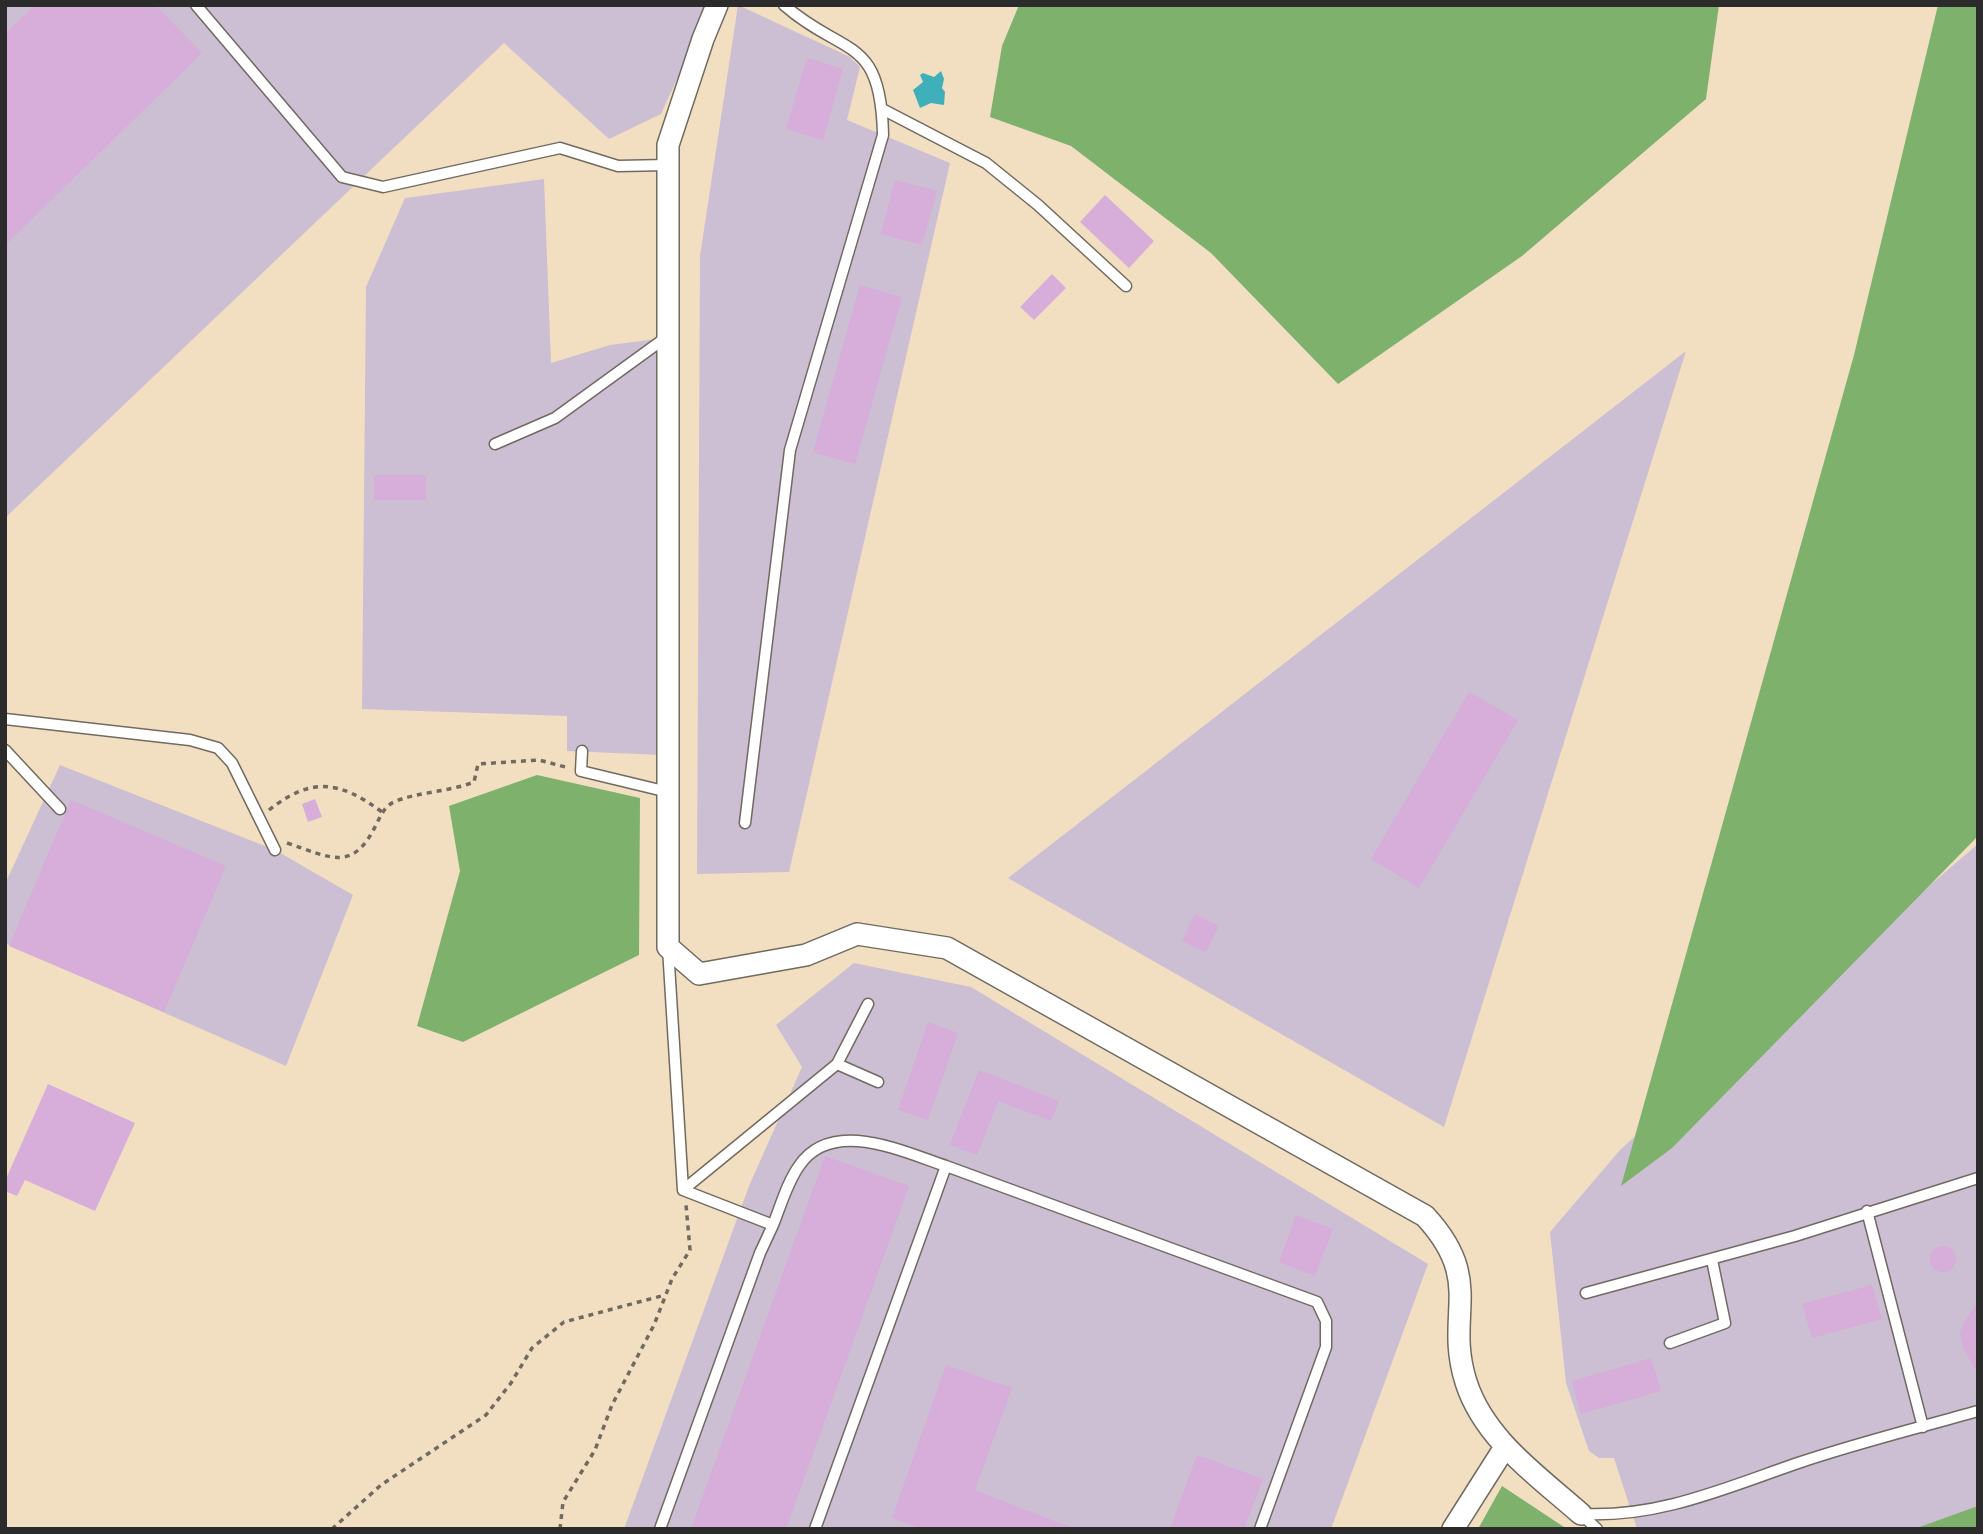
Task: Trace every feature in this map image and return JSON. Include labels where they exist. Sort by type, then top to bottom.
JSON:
[{"type":"street","points":[[718,5],[703,39],[668,145],[668,947],[699,974],[806,955],[857,933],[947,948],[1426,1216],[1446,1238],[1461,1277],[1460,1354],[1466,1382],[1478,1409],[1506,1447],[1581,1514]]},
{"type":"street","points":[[1453,1529],[1506,1447]]},
{"type":"lane","points":[[196,5],[342,177],[383,187],[560,148],[618,166],[668,165]]},
{"type":"lane","points":[[745,823],[790,450],[883,135],[882,109],[867,61],[844,42],[797,17],[784,5]]},
{"type":"lane","points":[[882,109],[986,163],[1038,205],[1126,286]]},
{"type":"lane","points":[[495,444],[555,418],[667,336]]},
{"type":"lane","points":[[5,719],[190,740],[218,748],[232,764],[275,850]]},
{"type":"lane","points":[[5,750],[60,810]]},
{"type":"lane","points":[[582,751],[581,772],[668,792]]},
{"type":"lane","points":[[668,947],[684,1190]]},
{"type":"lane","points":[[684,1190],[837,1064],[868,1004]]},
{"type":"lane","points":[[837,1064],[878,1082]]},
{"type":"lane","points":[[660,1529],[760,1253],[800,1164],[820,1146],[861,1140],[946,1166],[1317,1302],[1326,1321],[1326,1347],[1260,1529]]},
{"type":"lane","points":[[816,1529],[946,1166]]},
{"type":"lane","points":[[1586,1293],[1712,1260],[1978,1178]]},
{"type":"lane","points":[[684,1190],[773,1226]]},
{"type":"lane","points":[[1867,1211],[1923,1427]]},
{"type":"lane","points":[[1670,1343],[1725,1323],[1712,1260]]},
{"type":"lane","points":[[1581,1514],[1616,1516],[1655,1511],[1714,1494],[1798,1463],[1978,1411]]},
{"type":"lane","points":[[1581,1514],[1597,1529]]},
{"type":"path","points":[[269,837],[325,856],[347,858],[362,851],[382,812],[393,803],[474,782],[478,764],[539,760],[581,772]]},
{"type":"path","points":[[259,818],[284,798],[324,784],[356,793],[382,812]]},
{"type":"path","points":[[560,1529],[563,1502],[595,1450],[612,1405],[654,1325],[665,1295],[690,1250],[684,1190]]},
{"type":"path","points":[[332,1529],[381,1485],[486,1415],[511,1384],[532,1348],[564,1322],[665,1295]]},
{"type":"shaded area","points":[[5,5],[711,5],[661,114],[609,139],[504,43],[5,518]]},
{"type":"shaded area","points":[[738,5],[850,57],[860,67],[847,120],[950,163],[789,872],[697,874],[700,256]]},
{"type":"shaded area","points":[[544,179],[551,363],[610,345],[657,339],[663,755],[567,751],[567,716],[362,709],[366,287],[405,198]]},
{"type":"shaded area","points":[[1686,351],[1444,1127],[1008,878]]},
{"type":"shaded area","points":[[60,765],[275,850],[353,895],[286,1066],[5,943],[5,884]]},
{"type":"shaded area","points":[[1978,844],[1978,1529],[1637,1529],[1614,1458],[1599,1458],[1589,1451],[1566,1383],[1550,1232],[1620,1150],[1875,920],[1909,903]]},
{"type":"shaded area","points":[[854,963],[971,987],[1428,1264],[1331,1529],[624,1529],[749,1186],[802,1067],[776,1025]]},
{"type":"green space","points":[[1019,5],[1719,5],[1706,99],[1522,256],[1338,384],[1211,253],[1071,146],[990,117],[1002,46]]},
{"type":"green space","points":[[1938,5],[1978,5],[1978,836],[1672,1148],[1621,1186],[1854,355]]},
{"type":"green space","points":[[537,775],[640,798],[639,955],[463,1042],[417,1026],[460,871],[449,806]]},
{"type":"green space","points":[[1502,1486],[1567,1529],[1478,1529]]},
{"type":"green space","points":[[1978,1506],[1978,1529],[1914,1529]]},
{"type":"water","points":[[941,71],[944,79],[944,105],[931,103],[920,108],[913,90],[923,82],[920,75],[923,73],[934,77]]},
{"type":"building","points":[[35,5],[155,5],[202,53],[5,245],[5,34]]},
{"type":"building","points":[[807,58],[843,69],[823,140],[786,129]]},
{"type":"building","points":[[895,180],[937,191],[922,245],[881,234]]},
{"type":"building","points":[[1105,195],[1154,241],[1129,268],[1080,222]]},
{"type":"building","points":[[1052,274],[1066,288],[1034,320],[1020,307]]},
{"type":"building","points":[[860,285],[902,297],[855,464],[813,452]]},
{"type":"building","points":[[374,475],[426,475],[426,500],[374,500]]},
{"type":"building","points":[[1469,692],[1518,720],[1419,888],[1371,859]]},
{"type":"building","points":[[315,799],[322,817],[308,822],[302,804]]},
{"type":"building","points":[[71,800],[226,866],[164,1012],[9,946]]},
{"type":"building","points":[[1195,914],[1219,926],[1206,952],[1182,941]]},
{"type":"building","points":[[928,1022],[958,1033],[928,1120],[898,1110]]},
{"type":"building","points":[[979,1070],[1059,1101],[1051,1121],[998,1101],[977,1155],[950,1145]]},
{"type":"building","points":[[48,1084],[135,1123],[95,1211],[25,1180],[17,1196],[5,1191],[5,1181]]},
{"type":"building","points":[[825,1156],[909,1186],[786,1529],[691,1529]]},
{"type":"building","points":[[1296,1215],[1333,1229],[1315,1276],[1279,1262]]},
{"type":"building","points":[[1943,1246],[1952,1250],[1956,1259],[1952,1268],[1943,1272],[1934,1268],[1930,1259],[1934,1250]]},
{"type":"building","points":[[1872,1285],[1882,1319],[1812,1338],[1802,1304]]},
{"type":"building","points":[[1978,1302],[1978,1372],[1963,1349],[1960,1334],[1963,1324]]},
{"type":"building","points":[[1651,1358],[1661,1391],[1581,1414],[1572,1381]]},
{"type":"building","points":[[946,1365],[1012,1388],[975,1490],[1075,1529],[922,1529],[892,1518]]},
{"type":"building","points":[[1197,1455],[1263,1479],[1244,1529],[1170,1529]]}]
